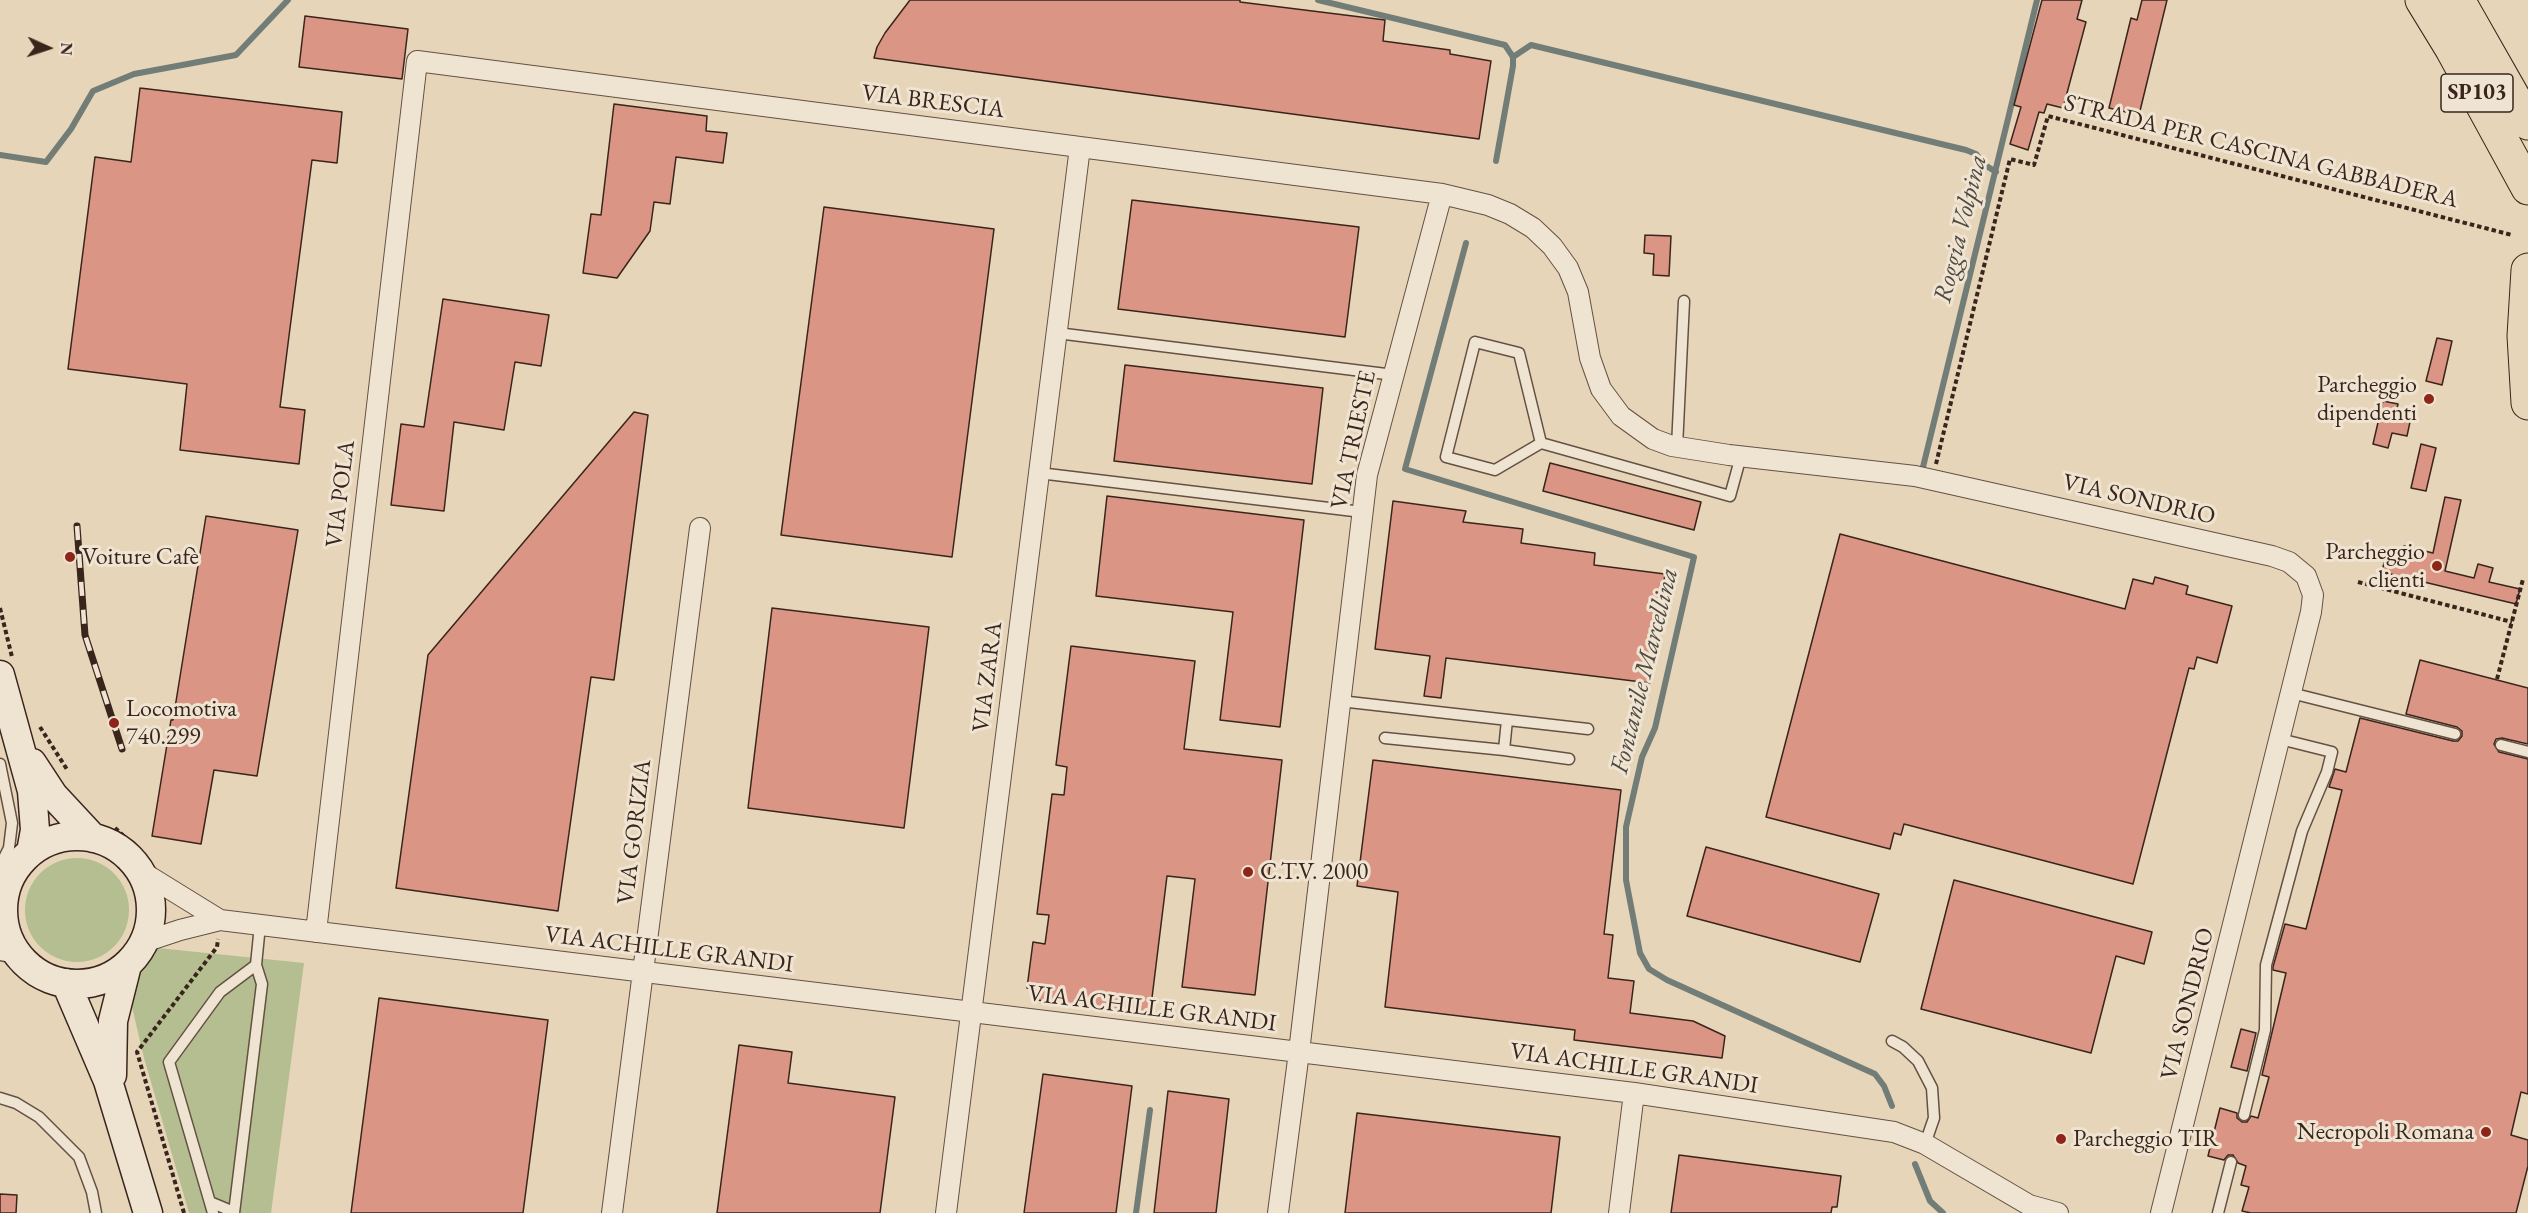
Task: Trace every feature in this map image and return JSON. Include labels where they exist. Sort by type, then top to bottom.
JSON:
[{"type":"highway","name":"SP103","points":[[2422,0],[2452,49],[2528,188]]},
{"type":"highway","name":"SP103","points":[[2458,0],[2528,123]]},
{"type":"highway","points":[[2528,270],[2524,336],[2528,403]]},
{"type":"street","name":"VIA BRESCIA","points":[[417,61],[1442,194]]},
{"type":"street","name":"VIA POLA","points":[[316,932],[417,61]]},
{"type":"street","name":"VIA ZARA","points":[[946,1213],[1080,147]]},
{"type":"street","name":"VIA TRIESTE","points":[[1278,1213],[1367,475],[1442,194]]},
{"type":"street","name":"VIA SONDRIO","points":[[1442,194],[1488,205],[1510,214],[1533,228],[1552,246],[1568,268],[1578,292],[1592,364],[1604,395],[1621,416],[1636,429],[1653,439],[1677,447],[1932,480],[2272,556],[2289,562],[2306,576],[2313,595],[2291,693],[2161,1213]]},
{"type":"street","name":"VIA GORIZIA","points":[[612,1213],[700,528]]},
{"type":"street","points":[[7,669],[9,706],[32,791],[35,830],[31,852]]},
{"type":"street","points":[[9,706],[31,761],[65,810],[102,831],[120,849],[142,862],[220,920]]},
{"type":"street","points":[[102,831],[69,836],[45,843],[31,852],[3,878],[4,920],[10,941],[11,957],[42,975],[66,983],[99,981],[116,973],[135,954],[180,930],[220,920]]},
{"type":"street","points":[[113,1097],[111,1050],[113,1021],[135,954],[150,918],[151,906],[142,862]]},
{"type":"street","name":"VIA ACHILLE GRANDI","points":[[220,920],[1634,1093],[1894,1132],[1925,1144],[2030,1205],[2058,1213]]},
{"type":"street","points":[[66,983],[97,1052],[148,1213]]},
{"type":"street","points":[[1620,1213],[1634,1093]]},
{"type":"lane","points":[[1677,447],[1684,301]]},
{"type":"lane","points":[[1057,333],[1394,375]]},
{"type":"lane","points":[[1540,443],[1519,353],[1475,342],[1446,457],[1495,470],[1540,443],[1730,496],[1741,456]]},
{"type":"lane","points":[[1039,473],[1362,512]]},
{"type":"lane","points":[[2291,693],[2456,734]]},
{"type":"lane","points":[[1340,701],[1588,729]]},
{"type":"lane","points":[[1504,750],[1507,720]]},
{"type":"lane","points":[[1385,738],[1569,759]]},
{"type":"lane","points":[[2244,1115],[2265,1030],[2266,965],[2302,831],[2327,772],[2332,752],[2280,739]]},
{"type":"lane","points":[[2501,745],[2528,752]]},
{"type":"lane","points":[[0,764],[12,823],[3,878]]},
{"type":"lane","points":[[256,965],[220,992],[170,1062],[211,1208],[234,1213],[262,984],[256,965],[260,925]]},
{"type":"lane","points":[[1892,1041],[1904,1047],[1918,1060],[1932,1088],[1934,1119],[1925,1144]]},
{"type":"lane","points":[[0,1098],[16,1103],[39,1117],[79,1157],[96,1213]]},
{"type":"lane","points":[[2218,1213],[2231,1162]]},
{"type":"path","name":"STRADA PER CASCINA GABBADERA","points":[[1932,480],[2010,159],[2034,165],[2048,116],[2511,235]]},
{"type":"path","points":[[2496,680],[2523,579]]},
{"type":"path","points":[[2358,582],[2512,622]]},
{"type":"path","points":[[0,608],[7,669]]},
{"type":"path","points":[[39,725],[74,780]]},
{"type":"path","points":[[102,831],[142,862]]},
{"type":"green space","points":[[77,858],[97,862],[114,873],[125,890],[129,910],[125,930],[114,947],[97,958],[77,962],[57,958],[40,947],[29,930],[25,910],[29,890],[40,873],[57,862]]},
{"type":"green space","points":[[158,948],[304,963],[271,1213],[189,1213],[144,1058],[132,1007],[139,974]]},
{"type":"building","points":[[910,0],[1240,0],[1240,2],[1385,20],[1383,41],[1450,50],[1450,54],[1491,61],[1479,139],[874,58],[885,33]]},
{"type":"building","points":[[2042,0],[2082,0],[2077,19],[2086,22],[2063,108],[2047,104],[2044,113],[2039,112],[2028,150],[2010,144],[2021,107],[2014,105]]},
{"type":"building","points":[[2142,0],[2167,0],[2139,115],[2109,108],[2131,18],[2137,20]]},
{"type":"building","points":[[305,16],[408,29],[402,79],[299,67]]},
{"type":"building","points":[[140,88],[342,112],[337,163],[312,160],[280,407],[305,410],[299,464],[180,450],[187,384],[68,369],[95,157],[131,162]]},
{"type":"building","points":[[614,104],[707,116],[706,131],[727,133],[723,163],[676,157],[670,204],[654,202],[650,231],[617,278],[583,273],[591,214],[601,215]]},
{"type":"building","points":[[1132,200],[1359,227],[1345,337],[1118,309]]},
{"type":"building","points":[[824,207],[994,229],[952,557],[781,535]]},
{"type":"building","points":[[1645,235],[1671,236],[1669,276],[1653,275],[1654,254],[1644,253]]},
{"type":"building","points":[[443,299],[549,315],[541,366],[515,362],[504,430],[454,422],[444,511],[391,505],[401,424],[424,427]]},
{"type":"building","points":[[2437,338],[2452,341],[2442,385],[2426,381]]},
{"type":"building","points":[[1125,365],[1323,388],[1312,484],[1114,461]]},
{"type":"building","points":[[2383,401],[2398,404],[2395,418],[2410,422],[2407,436],[2392,433],[2388,448],[2373,444]]},
{"type":"building","points":[[634,412],[648,415],[614,680],[591,677],[558,911],[396,888],[428,655]]},
{"type":"building","points":[[2421,444],[2436,448],[2426,491],[2411,488]]},
{"type":"building","points":[[1550,463],[1701,502],[1694,530],[1543,491]]},
{"type":"building","points":[[1107,496],[1304,520],[1280,727],[1220,720],[1233,612],[1096,596]]},
{"type":"building","points":[[2445,497],[2461,500],[2445,571],[2474,578],[2478,564],[2493,568],[2489,582],[2520,589],[2516,604],[2382,572],[2385,558],[2400,561],[2404,546],[2433,553]]},
{"type":"building","points":[[1393,501],[1466,511],[1463,522],[1523,529],[1521,543],[1595,553],[1594,565],[1665,574],[1650,683],[1446,658],[1441,698],[1424,696],[1430,656],[1375,649]]},
{"type":"building","points":[[206,516],[298,530],[257,776],[214,770],[201,844],[152,836]]},
{"type":"building","points":[[1840,534],[2125,609],[2133,579],[2153,584],[2155,577],[2188,586],[2186,594],[2232,606],[2217,663],[2197,657],[2194,669],[2189,668],[2133,884],[1904,824],[1901,835],[1894,833],[1890,849],[1766,817]]},
{"type":"building","points":[[772,608],[929,627],[904,828],[748,808]]},
{"type":"building","points":[[1071,646],[1195,661],[1184,749],[1282,760],[1255,995],[1182,987],[1195,879],[1167,876],[1150,1014],[1037,1000],[1038,990],[1027,988],[1033,942],[1045,944],[1049,915],[1037,914],[1052,794],[1064,795],[1067,767],[1056,765]]},
{"type":"building","points":[[2420,660],[2528,688],[2528,744],[2502,738],[2496,739],[2494,744],[2499,752],[2528,759],[2528,1094],[2521,1092],[2511,1135],[2528,1140],[2528,1166],[2516,1213],[2251,1213],[2242,1211],[2249,1187],[2241,1185],[2246,1166],[2238,1163],[2233,1155],[2228,1155],[2224,1160],[2208,1156],[2220,1108],[2237,1113],[2237,1118],[2242,1122],[2247,1122],[2251,1116],[2258,1118],[2269,1077],[2262,1075],[2286,973],[2273,970],[2273,967],[2285,924],[2306,929],[2342,790],[2329,787],[2335,769],[2346,772],[2360,718],[2453,741],[2458,741],[2462,736],[2462,731],[2457,727],[2406,714]]},
{"type":"building","points":[[1373,760],[1621,790],[1604,934],[1613,935],[1608,978],[1634,981],[1630,1013],[1693,1021],[1725,1036],[1722,1058],[1574,1040],[1575,1030],[1385,1007],[1398,892],[1357,886]]},
{"type":"building","points":[[1706,847],[1879,894],[1860,962],[1687,916]]},
{"type":"building","points":[[1954,880],[2152,932],[2144,964],[2116,956],[2091,1053],[1921,1009]]},
{"type":"building","points":[[379,998],[548,1020],[523,1213],[351,1213]]},
{"type":"building","points":[[2241,1029],[2256,1033],[2247,1071],[2231,1067]]},
{"type":"building","points":[[739,1045],[792,1052],[788,1083],[895,1097],[880,1213],[717,1213]]},
{"type":"building","points":[[1043,1074],[1132,1086],[1116,1213],[1024,1213]]},
{"type":"building","points":[[1168,1091],[1229,1099],[1216,1213],[1154,1213]]},
{"type":"building","points":[[1357,1113],[1560,1137],[1551,1213],[1345,1213]]},
{"type":"building","points":[[1679,1155],[1841,1176],[1837,1207],[1832,1207],[1831,1213],[1671,1213]]},
{"type":"building","points":[[0,1194],[17,1195],[16,1213],[0,1213]]},
{"type":"waterway","points":[[0,155],[46,162],[71,129],[93,91],[134,74],[236,55],[288,0]]},
{"type":"waterway","name":"Fontanile Marcellina","points":[[1318,0],[1505,45],[1513,57],[1513,66],[1496,161]]},
{"type":"waterway","name":"Roggia Volpina","points":[[1923,467],[2037,0]]},
{"type":"waterway","points":[[1513,57],[1531,45],[1966,150],[1976,154],[1985,165],[1996,172]]},
{"type":"waterway","name":"Fontanile Marcellina","points":[[1466,243],[1405,469],[1694,557],[1655,728],[1642,757],[1626,827],[1626,880],[1640,953],[1649,969],[1667,980],[1875,1074],[1884,1086],[1892,1106]]},
{"type":"waterway","points":[[1136,1213],[1150,1110]]},
{"type":"waterway","name":"Fontanile Marcellina","points":[[1915,1164],[1930,1201],[1943,1213]]},
{"type":"railway","points":[[77,526],[85,635],[122,749]]},
{"type":"place","name":"Parcheggio dipendenti","points":[[2429,399]]},
{"type":"place","name":"Voiture Cafè","points":[[70,557]]},
{"type":"place","name":"Parcheggio clienti","points":[[2437,566]]},
{"type":"place","name":"Locomotiva 740.299","points":[[114,723]]},
{"type":"place","name":"C.T.V. 2000","points":[[1248,872]]},
{"type":"place","name":"Necropoli Romana","points":[[2486,1132]]},
{"type":"place","name":"Parcheggio TIR","points":[[2061,1139]]}]
